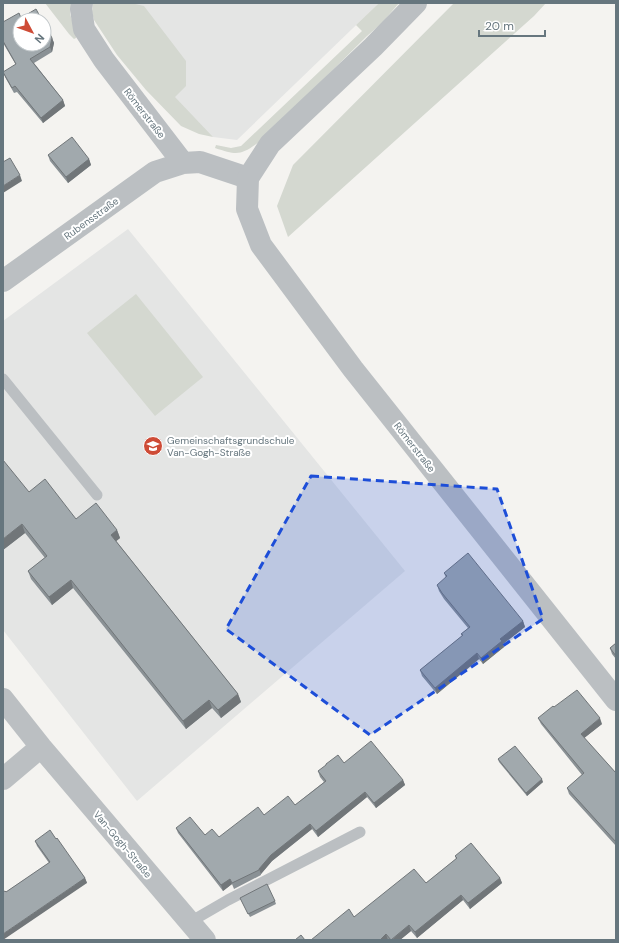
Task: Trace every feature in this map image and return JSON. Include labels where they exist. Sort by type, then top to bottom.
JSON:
[{"type":"street","name":"Römerstraße","points":[[82,3],[81,8],[84,29],[104,60],[183,163]]},
{"type":"street","points":[[183,163],[200,162],[248,178],[270,144],[373,47],[416,3]]},
{"type":"street","name":"Rubensstraße","points":[[3,281],[155,172],[183,163]]},
{"type":"street","name":"Römerstraße","points":[[248,178],[247,210],[261,245],[353,370],[616,700]]},
{"type":"street","name":"Van-Gogh-Straße","points":[[3,699],[41,747],[205,940]]},
{"type":"street","points":[[3,779],[41,747]]},
{"type":"lane","points":[[3,379],[97,495]]},
{"type":"lane","points":[[190,922],[228,900],[360,832]]},
{"type":"highlighted area","points":[[311,476],[497,489],[543,619],[370,735],[226,629]]},
{"type":"shaded area","points":[[45,3],[71,3],[70,14],[77,35],[76,38],[74,39],[69,34]]},
{"type":"shaded area","points":[[93,3],[131,3],[144,6],[186,61],[186,86],[175,97],[213,137],[199,134],[181,126],[146,90],[117,55],[94,20],[92,12]]},
{"type":"shaded area","points":[[102,3],[379,3],[237,140],[213,137],[193,124]]},
{"type":"shaded area","points":[[379,3],[399,3],[382,23],[262,140],[240,153],[215,148],[216,145],[231,148],[241,146],[362,31],[356,25]]},
{"type":"shaded area","points":[[454,3],[546,3],[534,16],[288,237],[277,206],[293,165]]},
{"type":"shaded area","name":"Gemeinschaftsgrundschule Van-Gogh-Straße","points":[[128,229],[405,571],[137,801],[3,630],[3,321]]},
{"type":"shaded area","points":[[136,294],[203,377],[155,416],[87,333]]},
{"type":"building","points":[[12,17],[12,52],[42,52],[30,59],[63,100],[41,118],[15,86],[12,88],[3,72],[16,64],[3,41],[3,22]]},
{"type":"building","points":[[72,137],[89,159],[66,177],[48,155]]},
{"type":"building","points":[[10,158],[20,175],[3,186],[3,162]]},
{"type":"building","points":[[3,460],[29,492],[45,479],[76,519],[96,503],[117,530],[111,535],[238,694],[218,710],[209,700],[183,721],[71,580],[49,597],[28,571],[47,556],[22,524],[3,539]]},
{"type":"building","points":[[468,553],[523,621],[500,639],[502,641],[481,658],[477,653],[435,688],[420,670],[463,635],[461,634],[470,627],[437,585],[447,576],[444,573]]},
{"type":"building","points":[[616,643],[616,656],[610,648]]},
{"type":"building","points":[[577,690],[600,718],[581,734],[616,773],[616,842],[567,788],[584,773],[538,718]]},
{"type":"building","points":[[371,741],[403,780],[374,803],[365,792],[316,831],[310,824],[271,855],[259,870],[232,883],[230,879],[221,885],[176,828],[190,817],[205,835],[212,829],[219,837],[258,807],[264,815],[288,796],[295,805],[326,781],[318,771],[326,764],[338,755],[344,763]]},
{"type":"building","points":[[515,746],[542,779],[526,793],[498,759]]},
{"type":"building","points":[[50,830],[85,878],[3,934],[3,892],[6,892],[50,862],[35,841]]},
{"type":"building","points":[[471,843],[500,878],[468,903],[461,895],[415,932],[409,925],[391,940],[386,934],[380,940],[311,940],[349,909],[354,917],[414,869],[426,883],[457,858],[455,856]]},
{"type":"building","points":[[267,884],[275,901],[248,914],[240,898]]},
{"type":"building","points":[[301,935],[305,940],[295,940]]},
{"type":"place","name":"Gemeinschaftsgrundschule Van-Gogh-Straße","points":[[153,446]]}]
